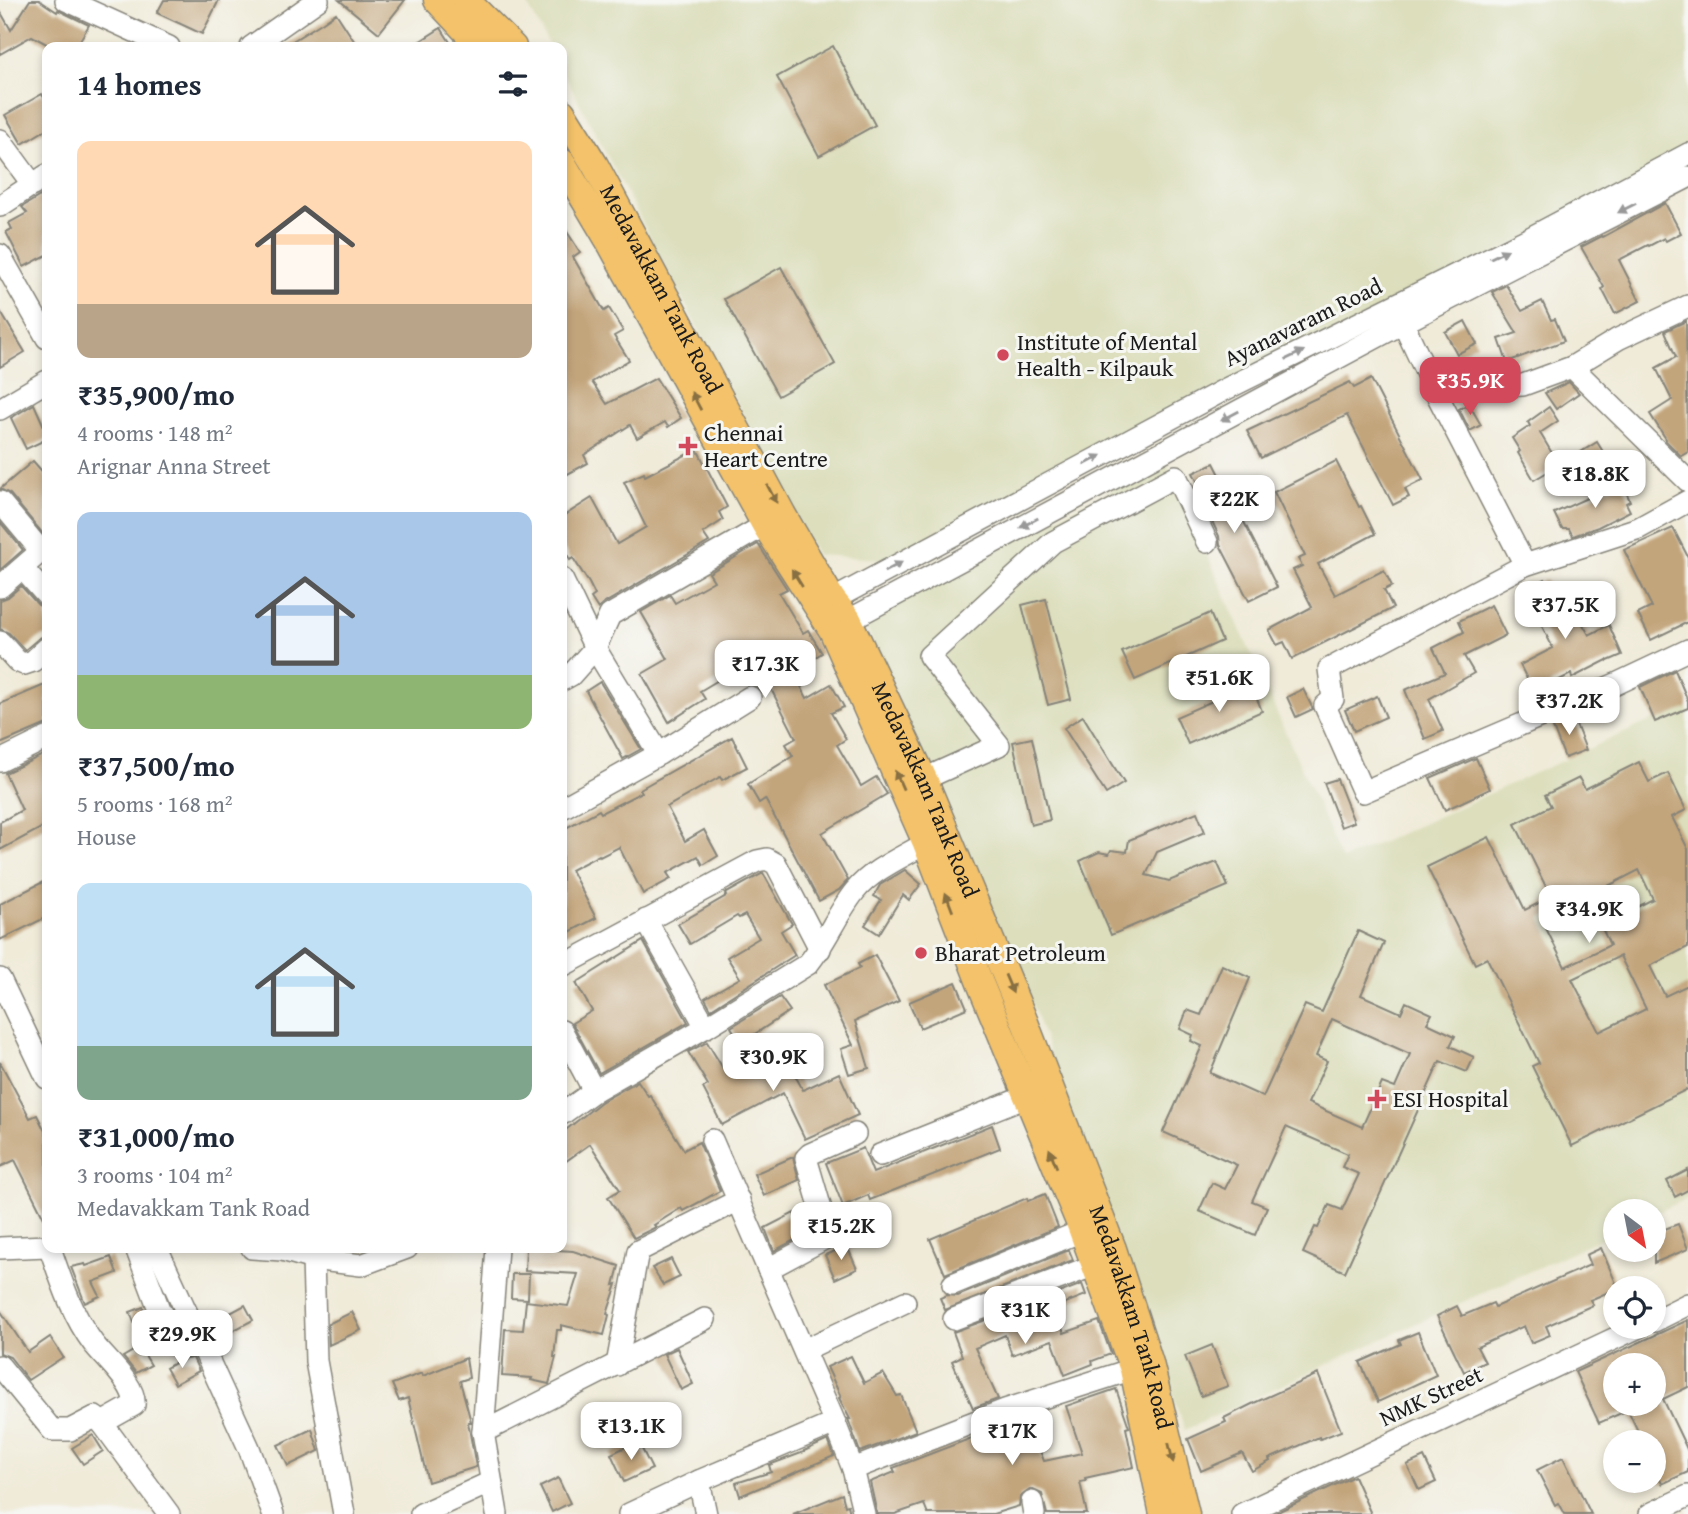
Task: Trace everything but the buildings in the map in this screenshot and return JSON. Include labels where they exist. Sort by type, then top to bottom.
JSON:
[{"type":"main road","points":[[437,0],[476,42]]},
{"type":"main road","points":[[466,0],[508,42]]},
{"type":"main road","name":"Medavakkam Tank Road","points":[[567,120],[595,165],[783,515],[832,614],[924,779],[1024,1020],[1113,1248],[1150,1363],[1186,1514]]},
{"type":"main road","name":"Medavakkam Tank Road","points":[[567,170],[610,241],[765,525],[832,614],[1095,1265],[1133,1369],[1163,1514]]},
{"type":"street","points":[[66,0],[158,42]]},
{"type":"street","points":[[258,42],[318,0]]},
{"type":"street","points":[[0,140],[40,180],[0,206]]},
{"type":"street","name":"Ayanavaram Road","points":[[832,614],[1224,390],[1526,240],[1688,154]]},
{"type":"street","name":"Ayanavaram Road","points":[[832,614],[1688,177]]},
{"type":"street","points":[[0,255],[42,329]]},
{"type":"street","points":[[1434,389],[1523,385],[1572,367],[1618,340],[1688,306]]},
{"type":"street","points":[[1403,323],[1525,565]]},
{"type":"street","points":[[1572,367],[1688,481]]},
{"type":"street","points":[[0,409],[42,384]]},
{"type":"street","points":[[924,779],[999,745],[929,656],[1053,541],[1177,476],[1207,542]]},
{"type":"street","points":[[1688,501],[1639,528],[1525,565],[1328,669],[1332,699],[1325,706],[1363,792],[1616,684],[1688,650]]},
{"type":"street","points":[[0,502],[42,547]]},
{"type":"street","points":[[567,677],[595,648],[610,615],[765,525]]},
{"type":"street","points":[[0,587],[42,551]]},
{"type":"street","points":[[23,569],[42,590]]},
{"type":"street","points":[[567,589],[595,648],[659,754]]},
{"type":"street","points":[[0,642],[17,661],[24,664],[33,661],[42,653]]},
{"type":"street","points":[[567,805],[659,754],[750,697]]},
{"type":"street","points":[[0,761],[42,740]]},
{"type":"street","points":[[567,1110],[594,1091],[706,1027],[808,964],[855,891],[875,873],[926,843]]},
{"type":"street","points":[[567,964],[757,861],[767,859],[776,864],[820,949]]},
{"type":"street","points":[[646,920],[706,1027]]},
{"type":"street","points":[[0,979],[42,1067]]},
{"type":"street","points":[[567,1040],[594,1091]]},
{"type":"street","points":[[880,1155],[1027,1096]]},
{"type":"street","points":[[768,1269],[824,1239],[828,1233],[806,1158],[855,1134]]},
{"type":"street","points":[[712,1140],[835,1423],[853,1469],[864,1514]]},
{"type":"street","points":[[617,1365],[638,1251],[739,1200]]},
{"type":"street","points":[[953,1284],[1082,1231]]},
{"type":"street","points":[[0,1248],[42,1247]]},
{"type":"street","points":[[51,1253],[67,1296],[92,1342],[111,1361],[135,1396],[134,1405],[130,1409],[102,1423]]},
{"type":"street","points":[[138,1253],[159,1310],[179,1347],[198,1340]]},
{"type":"street","points":[[159,1253],[249,1448],[273,1514]]},
{"type":"street","points":[[295,1253],[313,1259],[361,1265],[393,1253]]},
{"type":"street","points":[[497,1253],[483,1432],[497,1514]]},
{"type":"street","points":[[313,1259],[316,1361],[344,1514]]},
{"type":"street","points":[[954,1319],[1095,1265]]},
{"type":"street","points":[[804,1350],[905,1302]]},
{"type":"street","points":[[1666,1315],[1688,1304]]},
{"type":"street","points":[[483,1432],[705,1319]]},
{"type":"street","name":"NMK Street","points":[[1242,1514],[1613,1339]]},
{"type":"street","points":[[0,1366],[52,1430],[70,1430],[95,1417],[102,1423],[169,1514]]},
{"type":"street","points":[[853,1469],[1004,1410],[1133,1369]]},
{"type":"street","points":[[629,1514],[835,1423]]},
{"type":"street","points":[[699,1481],[706,1514]]},
{"type":"street","points":[[421,1514],[491,1482]]},
{"type":"street","points":[[1650,1514],[1688,1496]]},
{"type":"shaded area","name":"Institute of Mental Health - Kilpauk","points":[[525,0],[1688,0],[1688,155],[894,560],[817,555],[567,80],[567,42],[547,42]]},
{"type":"shaded area","name":"ESI Hospital","points":[[1166,461],[1342,860],[1688,704],[1688,1198],[1666,1208],[1666,1199],[1603,1199],[1603,1238],[1185,1430],[1031,1001],[862,618]]},
{"type":"place","name":"Institute of Mental Health - Kilpauk","points":[[1003,355]]},
{"type":"place","name":"Chennai Heart Centre","points":[[688,446]]},
{"type":"place","name":"Bharat Petroleum","points":[[921,953]]},
{"type":"place","name":"ESI Hospital","points":[[1377,1099]]}]
